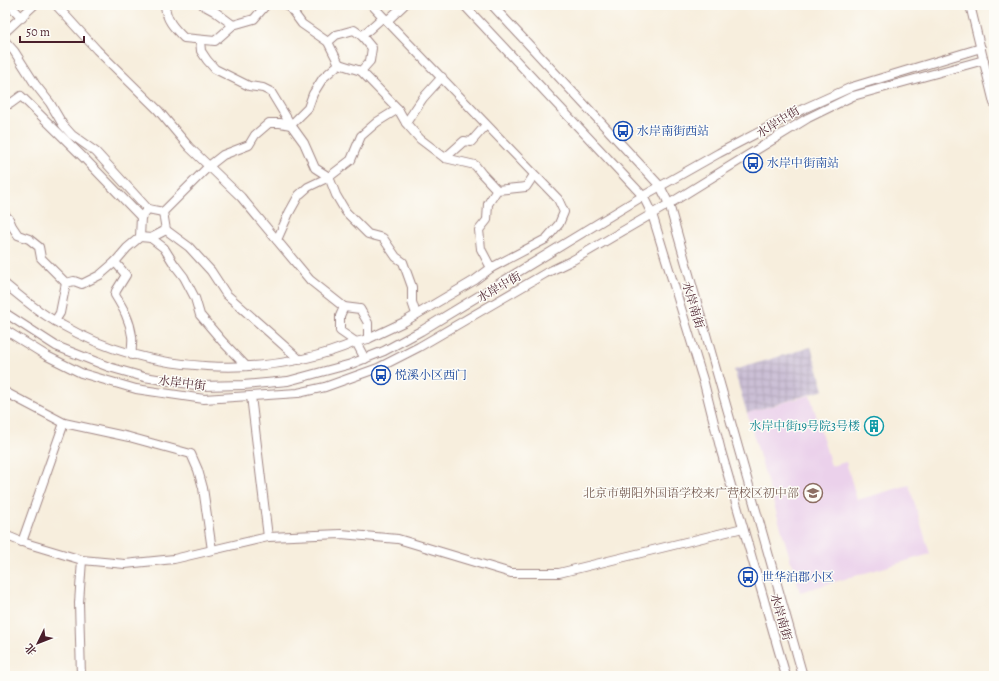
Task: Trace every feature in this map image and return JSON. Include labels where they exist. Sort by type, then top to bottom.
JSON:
[{"type":"street","points":[[10,5],[22,18]]},
{"type":"street","points":[[5,32],[22,18],[34,5]]},
{"type":"street","points":[[56,5],[97,50],[158,110],[189,147],[241,197],[310,280],[344,307],[360,309],[368,323],[368,339]]},
{"type":"street","points":[[158,5],[165,9],[169,23],[184,38],[215,41],[233,25],[254,19],[266,5]]},
{"type":"street","points":[[203,5],[233,25]]},
{"type":"street","points":[[288,5],[302,24],[328,42],[339,64],[360,71],[398,109],[406,123],[420,139],[445,158],[475,165],[497,190]]},
{"type":"street","points":[[5,284],[28,303],[55,321],[84,336],[132,355],[199,367],[246,366],[300,360],[335,351],[356,342],[368,339],[404,322],[475,280],[491,268],[546,239],[559,224],[564,212],[558,199],[372,5]]},
{"type":"street","points":[[362,36],[404,5]]},
{"type":"street","name":"水岸南街","points":[[464,5],[643,196],[652,214],[704,383],[721,451],[786,676]]},
{"type":"street","name":"水岸南街","points":[[492,5],[660,186],[669,204],[803,676]]},
{"type":"street","points":[[970,5],[994,103]]},
{"type":"street","points":[[328,42],[336,35],[354,30],[362,36],[372,48],[370,61],[360,71]]},
{"type":"street","points":[[200,40],[201,52],[215,69],[249,86],[263,88],[271,92],[304,143],[315,168],[329,177],[336,195],[346,212],[368,234],[383,238],[396,257],[402,262],[412,287],[412,302],[416,314]]},
{"type":"street","points":[[5,41],[14,51],[35,84],[50,103],[63,125],[72,135],[96,152],[148,209],[163,212]]},
{"type":"street","name":"水岸中街","points":[[5,313],[56,346],[88,359],[144,377],[202,386],[243,385],[288,381],[351,364],[384,351],[421,331],[660,186],[718,153],[825,98],[852,87],[981,48]]},
{"type":"street","name":"水岸中街","points":[[5,330],[47,356],[81,372],[136,389],[204,399],[298,393],[344,381],[378,368],[419,347],[573,260],[669,204],[830,106],[853,96],[984,60]]},
{"type":"street","points":[[291,125],[308,108],[313,94],[323,78],[339,64]]},
{"type":"street","points":[[406,123],[423,98],[442,78]]},
{"type":"street","points":[[5,102],[10,104],[21,96],[81,154],[142,217]]},
{"type":"street","points":[[277,240],[299,195],[308,188],[329,177],[351,160],[361,136],[378,122],[398,109]]},
{"type":"street","points":[[163,212],[209,166],[223,155],[249,145],[255,135],[269,123],[291,125]]},
{"type":"street","points":[[445,158],[464,141],[471,142],[486,125]]},
{"type":"street","points":[[497,190],[526,187],[534,175]]},
{"type":"street","points":[[491,268],[481,248],[478,230],[487,220],[488,204],[497,190]]},
{"type":"street","points":[[140,237],[142,217],[148,209]]},
{"type":"street","points":[[163,212],[166,230],[189,246],[211,271],[226,294],[300,360]]},
{"type":"street","points":[[5,215],[18,235],[30,240],[38,247],[40,258],[66,283]]},
{"type":"street","points":[[151,238],[166,230]]},
{"type":"street","points":[[66,283],[74,281],[82,284],[100,275],[115,262],[126,248],[140,237],[151,238],[164,248],[184,277],[195,298],[200,315],[246,366]]},
{"type":"street","points":[[115,262],[126,275],[115,295],[125,311],[130,326],[133,338],[131,345],[132,355]]},
{"type":"street","points":[[55,321],[60,313],[66,283]]},
{"type":"street","points":[[344,307],[340,316],[340,331],[356,342],[364,359]]},
{"type":"street","points":[[5,392],[64,423],[129,437],[191,454],[204,488],[212,550]]},
{"type":"street","points":[[251,396],[268,537]]},
{"type":"street","points":[[22,542],[64,423]]},
{"type":"street","points":[[5,535],[22,542],[82,560],[125,564],[174,559],[268,537],[341,534],[398,539],[511,573],[559,573],[743,528]]},
{"type":"street","points":[[81,676],[79,603],[82,560]]},
{"type":"shaded area","points":[[811,347],[824,390],[747,413],[734,370]]},
{"type":"shaded area","name":"北京市朝阳外国语学校来广营校区初中部","points":[[810,395],[831,466],[846,462],[857,500],[909,485],[930,554],[800,592],[747,413]]},
{"type":"place","name":"水岸南街西站","points":[[623,131]]},
{"type":"place","name":"水岸中街南站","points":[[753,163]]},
{"type":"place","name":"悦溪小区西门","points":[[381,375]]},
{"type":"place","name":"水岸中街19号院3号楼","points":[[874,426]]},
{"type":"place","name":"北京市朝阳外国语学校来广营校区初中部","points":[[813,493]]},
{"type":"place","name":"世华泊郡小区","points":[[748,577]]}]
